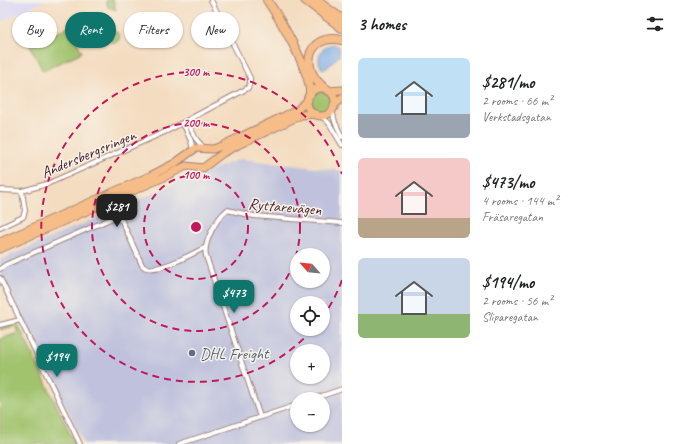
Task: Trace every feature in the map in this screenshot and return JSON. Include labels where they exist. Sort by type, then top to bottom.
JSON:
[{"type":"highway","points":[[267,0],[297,55],[310,83],[309,108],[318,115]]},
{"type":"highway","points":[[304,0],[342,28]]},
{"type":"highway","points":[[316,0],[342,19]]},
{"type":"highway","points":[[333,108],[334,98],[328,90],[317,83],[312,75],[309,66],[310,55],[316,45],[323,40],[332,38],[342,40]]},
{"type":"highway","points":[[0,242],[152,175],[196,148],[219,147],[297,110],[319,88],[328,90],[342,90]]},
{"type":"highway","points":[[0,249],[162,178],[180,168],[189,166],[201,169],[206,167],[223,153],[301,115],[327,114],[342,98]]},
{"type":"highway","points":[[192,151],[190,160],[194,167]]},
{"type":"street","name":"Andersbergsringen","points":[[0,190],[22,191],[47,184],[185,122],[246,89],[250,83],[250,78],[211,0]]},
{"type":"street","points":[[333,108],[334,122],[342,136]]},
{"type":"street","points":[[318,115],[329,123],[342,145]]},
{"type":"street","points":[[185,122],[203,148]]},
{"type":"street","points":[[185,122],[191,141],[192,151]]},
{"type":"street","points":[[0,228],[23,217],[25,211],[22,191]]},
{"type":"street","name":"Ryttarevägen","points":[[204,248],[209,236],[227,210],[242,214],[342,223]]},
{"type":"street","points":[[0,269],[5,265],[115,217],[122,220],[142,265],[146,269],[152,270],[158,268],[204,248],[260,417]]},
{"type":"street","points":[[0,278],[80,444]]},
{"type":"street","points":[[0,325],[20,320]]},
{"type":"street","points":[[330,393],[342,389]]},
{"type":"street","points":[[179,444],[290,406]]},
{"type":"shaded area","points":[[0,0],[46,0],[21,12],[12,12],[12,16],[0,22]]},
{"type":"shaded area","points":[[241,159],[342,171],[342,444],[84,444],[0,272],[0,260],[184,180]]},
{"type":"green space","points":[[106,0],[113,0],[116,10],[108,7]]},
{"type":"green space","points":[[65,29],[65,48],[80,48],[82,52],[43,71],[31,48],[57,48],[57,33]]},
{"type":"green space","points":[[116,32],[120,37],[116,42]]},
{"type":"green space","points":[[321,92],[328,95],[331,102],[328,109],[321,112],[314,109],[311,102],[314,95]]},
{"type":"green space","points":[[17,322],[75,444],[0,444],[0,339],[18,333],[15,326],[0,330],[0,328]]},
{"type":"water","points":[[332,44],[339,46],[339,56],[326,69],[322,69],[319,61],[320,54],[324,48]]},
{"type":"place","name":"DHL Freight","points":[[192,353]]}]
